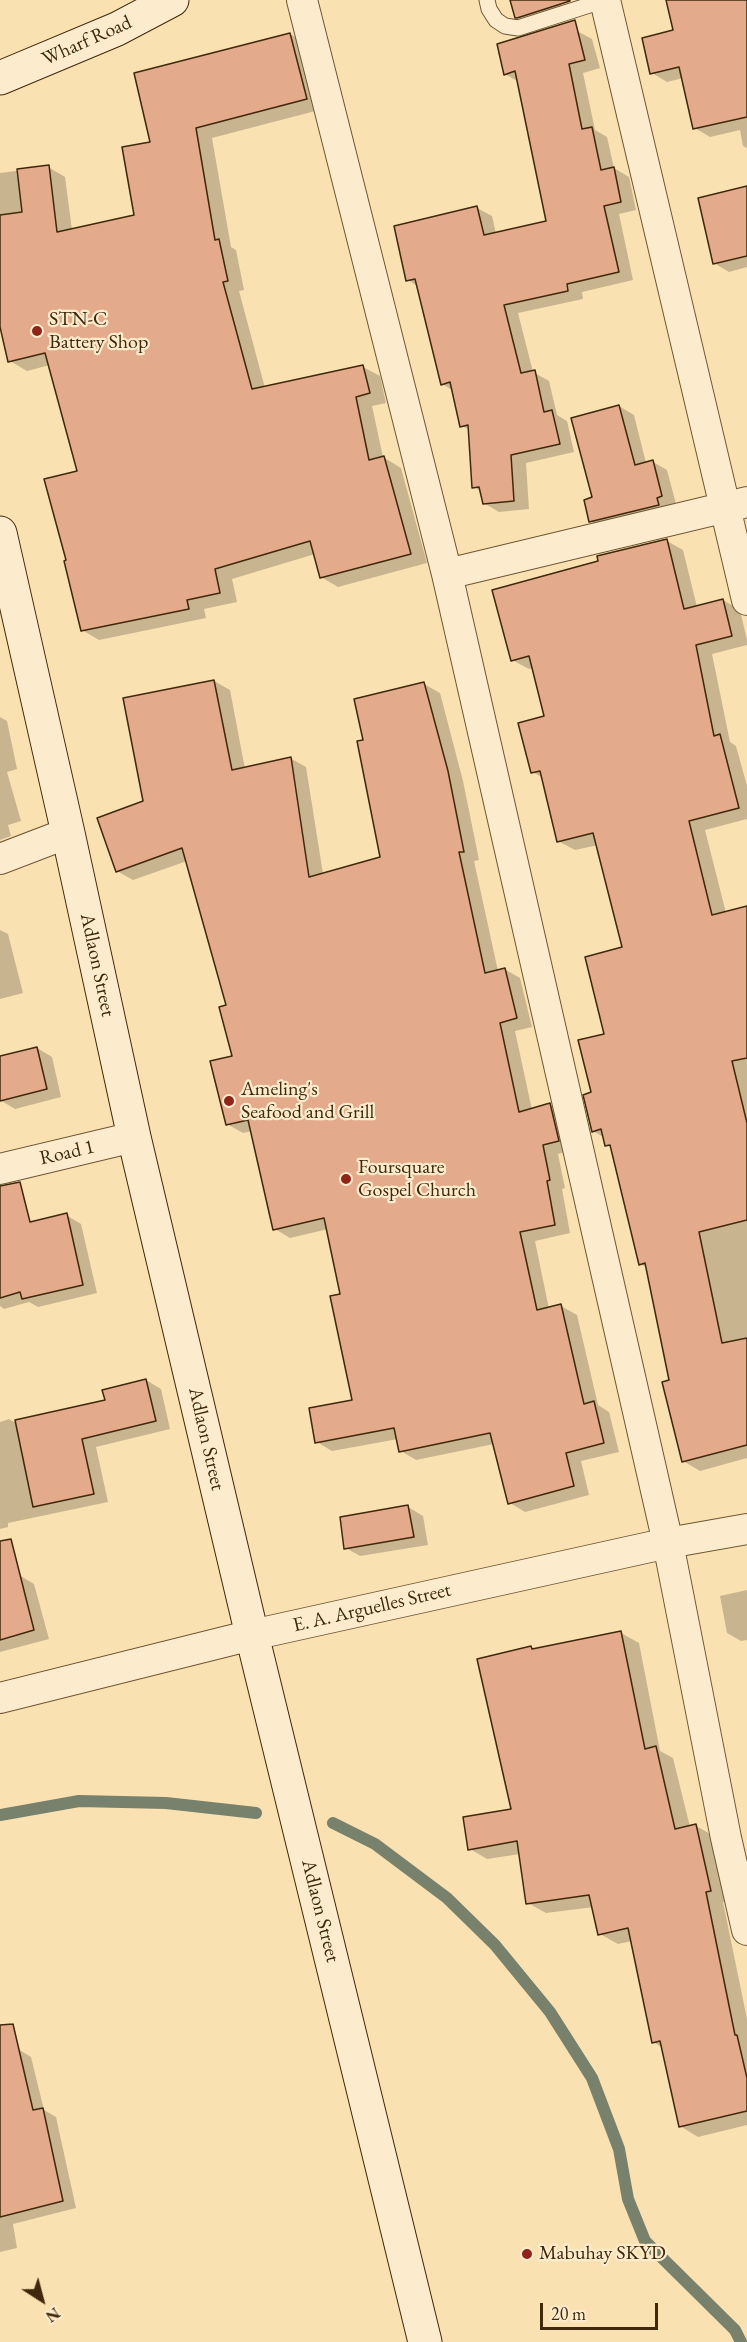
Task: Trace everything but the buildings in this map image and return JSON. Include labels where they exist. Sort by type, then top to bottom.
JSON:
[{"type":"street","name":"Wharf Road","points":[[0,78],[117,29],[172,0]]},
{"type":"street","points":[[302,0],[447,574],[668,1543],[714,1780],[747,1930]]},
{"type":"street","points":[[605,0],[736,504],[747,600]]},
{"type":"street","points":[[447,574],[736,504]]},
{"type":"street","name":"Adlaon Street","points":[[0,533],[134,1137],[252,1635],[425,2342]]},
{"type":"street","points":[[0,859],[68,833]]},
{"type":"street","name":"Road 1","points":[[0,1169],[134,1137]]},
{"type":"street","name":"E. A. Arguelles Street","points":[[0,1698],[252,1635],[668,1543],[747,1529]]},
{"type":"lane","points":[[487,0],[489,9],[496,20],[504,26],[518,28],[605,0]]},
{"type":"waterway","points":[[0,1815],[79,1801],[166,1803],[256,1813]]},
{"type":"waterway","points":[[333,1823],[375,1844],[447,1898],[495,1945],[550,2012],[592,2078],[619,2149],[628,2199],[645,2241],[735,2330],[741,2342]]},
{"type":"place","name":"STN-C Battery Shop","points":[[37,331]]},
{"type":"place","name":"Ameling's Seafood and Grill","points":[[229,1101]]},
{"type":"place","name":"Foursquare Gospel Church","points":[[346,1179]]},
{"type":"place","name":"Mabuhay SKYD","points":[[527,2254]]}]
